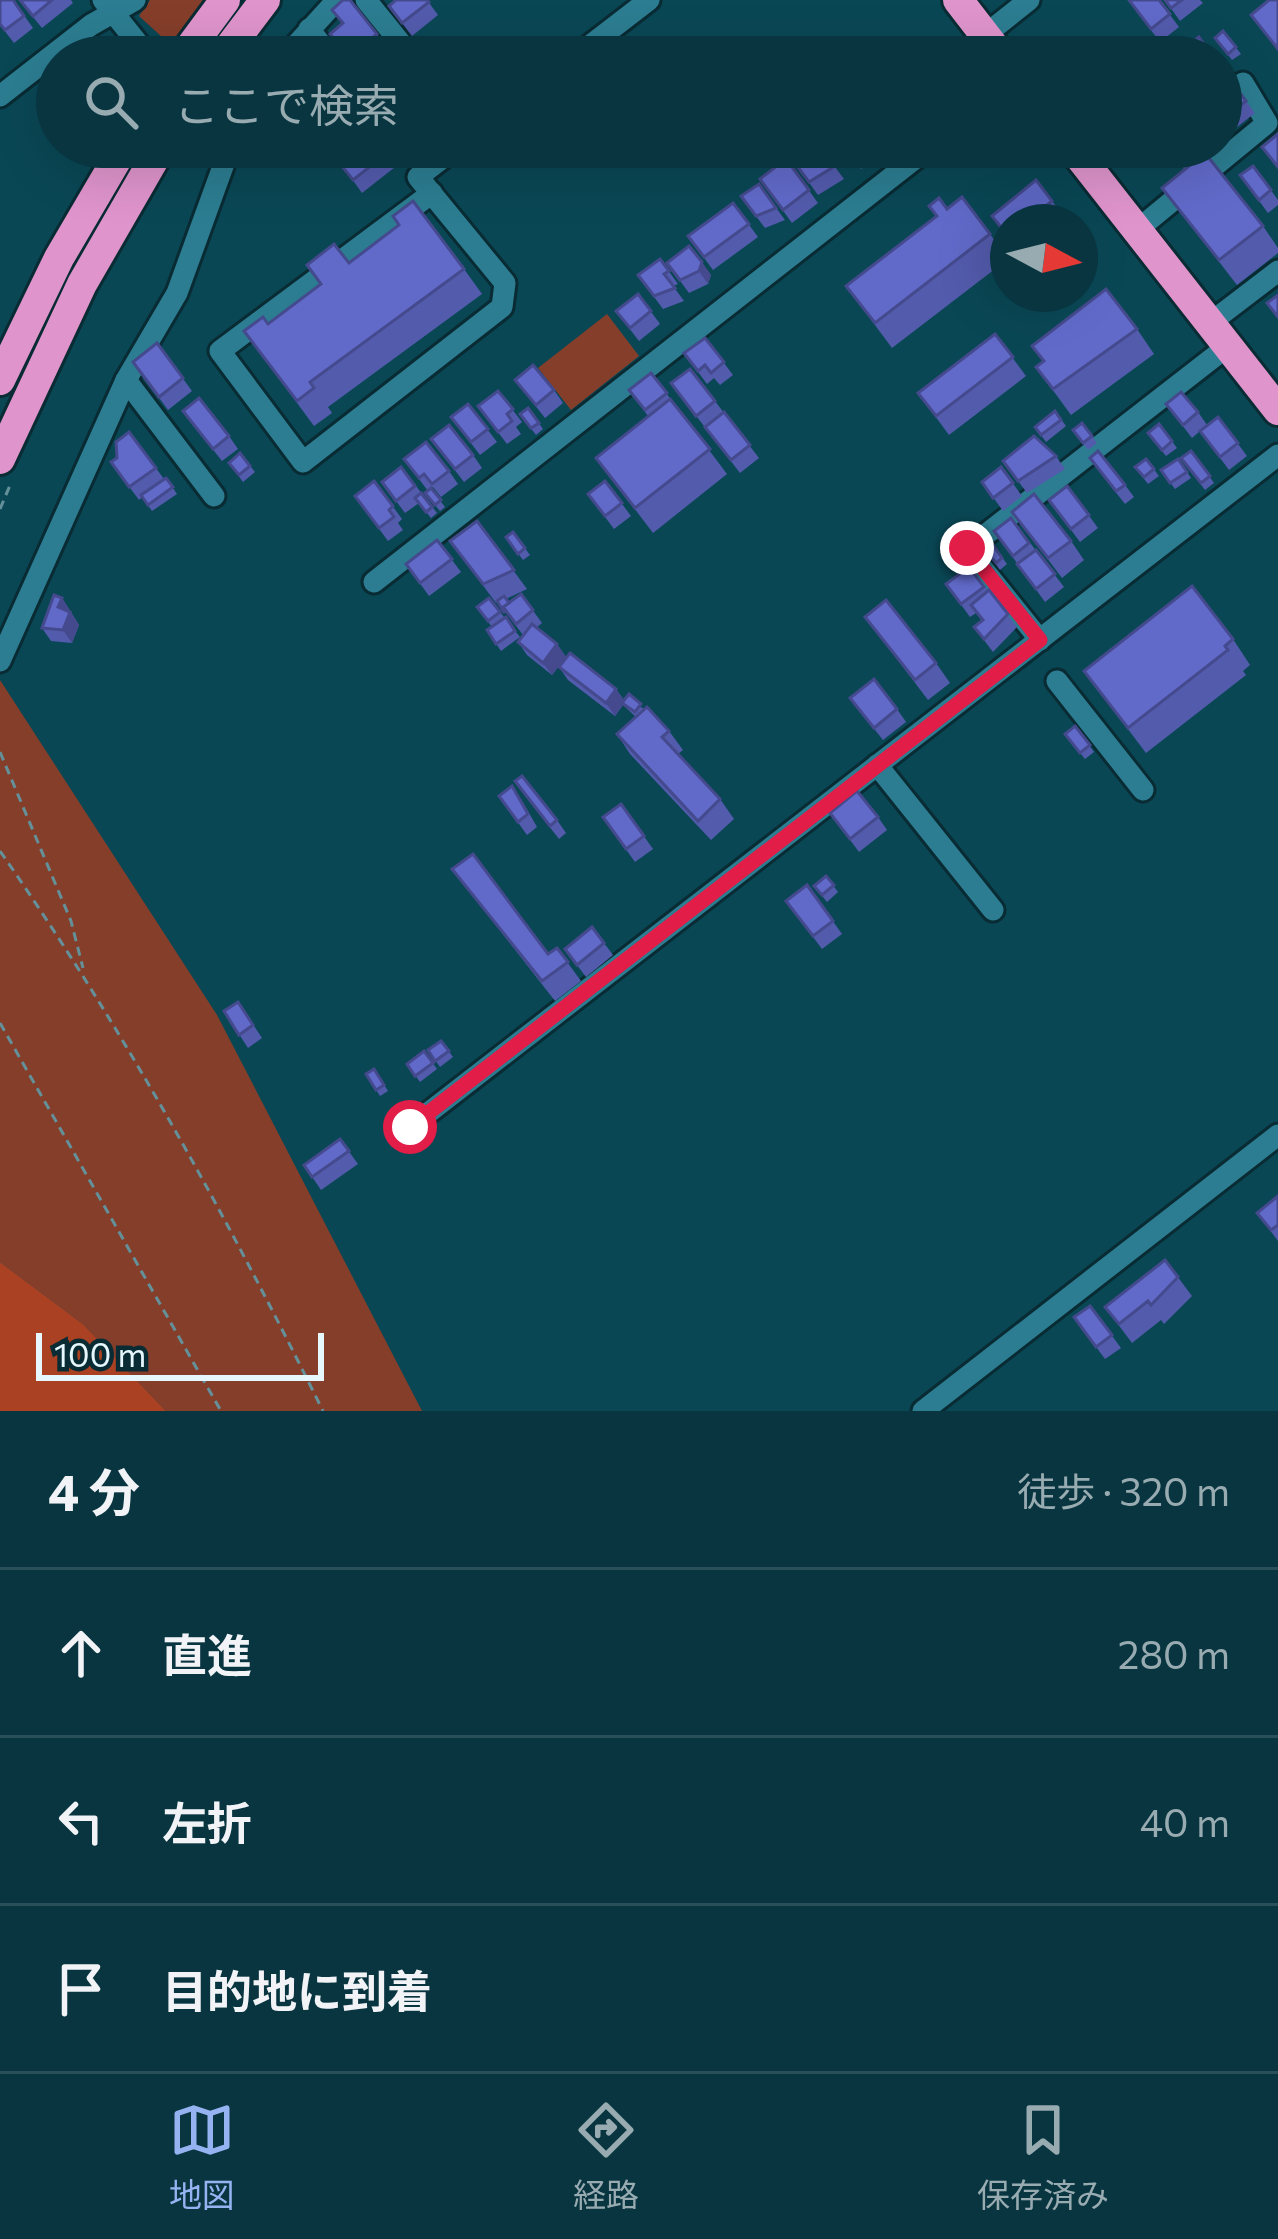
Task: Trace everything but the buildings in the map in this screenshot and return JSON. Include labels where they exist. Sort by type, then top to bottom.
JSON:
[{"type":"highway","points":[[198,36],[225,0]]},
{"type":"highway","points":[[238,36],[265,0]]},
{"type":"highway","points":[[958,0],[985,36]]},
{"type":"highway","points":[[0,380],[59,258],[112,168]]},
{"type":"highway","points":[[0,460],[82,284],[149,168]]},
{"type":"highway","points":[[1089,168],[1274,398]]},
{"type":"street","points":[[73,36],[108,7],[135,0]]},
{"type":"street","points":[[303,36],[337,0]]},
{"type":"street","points":[[366,0],[395,36]]},
{"type":"street","points":[[602,36],[649,0]]},
{"type":"street","points":[[1001,36],[1029,0]]},
{"type":"street","points":[[108,7],[132,36]]},
{"type":"street","points":[[309,29],[314,36]]},
{"type":"street","points":[[0,96],[36,66]]},
{"type":"street","points":[[1242,144],[1268,123],[1243,83]]},
{"type":"street","points":[[0,661],[127,380],[177,293],[222,168]]},
{"type":"street","points":[[430,168],[418,177],[432,193],[505,283],[502,307],[303,462],[220,351],[432,193]]},
{"type":"street","points":[[374,582],[903,168]]},
{"type":"street","points":[[1138,230],[1213,168]]},
{"type":"street","points":[[1040,640],[967,548],[1219,334],[1278,271]]},
{"type":"street","points":[[127,380],[214,496]]},
{"type":"street","points":[[410,1127],[1278,454]]},
{"type":"street","points":[[1058,680],[1143,790]]},
{"type":"street","points":[[878,765],[993,910]]},
{"type":"street","points":[[923,1411],[1278,1135]]},
{"type":"path","points":[[0,752],[71,921],[85,975]]},
{"type":"path","points":[[0,851],[85,975],[226,1216],[323,1411]]},
{"type":"path","points":[[0,1024],[221,1411]]},
{"type":"shaded area","points":[[150,0],[209,0],[183,36],[161,36],[139,16]]},
{"type":"shaded area","points":[[607,314],[639,356],[571,410],[538,368]]},
{"type":"shaded area","points":[[0,680],[217,1015],[422,1411],[166,1411],[83,1324],[0,1262]]},
{"type":"shaded area","points":[[0,1262],[83,1324],[166,1411],[0,1411]]},
{"type":"route","points":[[410,1127],[1040,640],[967,548]]}]
